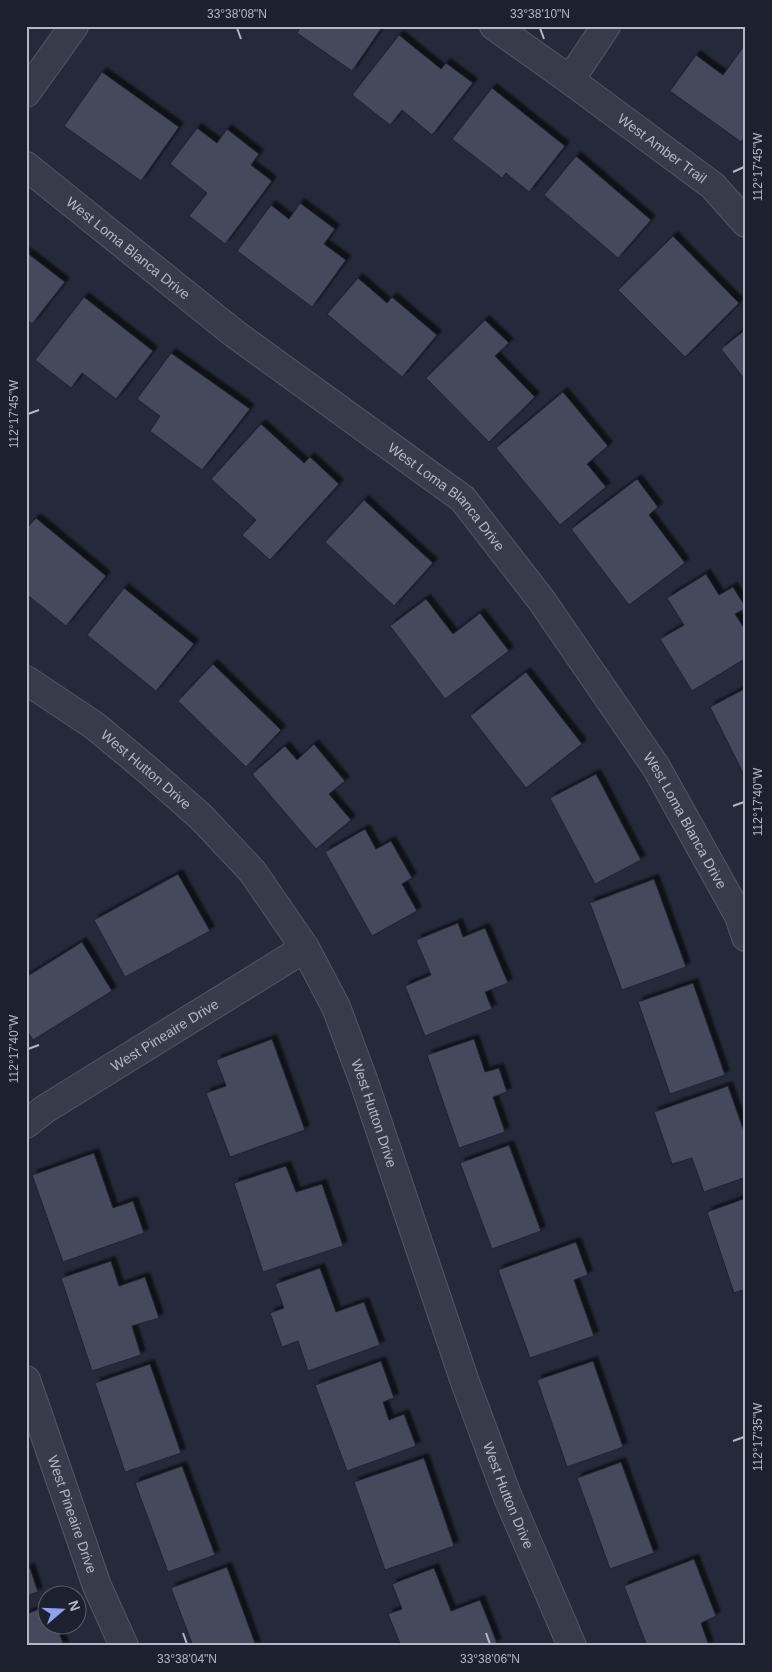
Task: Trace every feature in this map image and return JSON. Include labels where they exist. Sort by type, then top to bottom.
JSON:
[{"type":"street","points":[[26,93],[74,26]]},
{"type":"street","name":"West Amber Trail","points":[[494,26],[712,186],[746,223]]},
{"type":"street","points":[[570,80],[606,26]]},
{"type":"street","name":"West Loma Blanca Drive","points":[[26,166],[236,334],[464,499],[542,601],[656,767],[739,916],[746,937]]},
{"type":"street","name":"West Hutton Drive","points":[[26,680],[95,726],[150,771],[201,817],[252,871],[305,948],[336,1007],[364,1082],[465,1382],[508,1495],[572,1646]]},
{"type":"street","name":"West Pineaire Drive","points":[[26,1124],[45,1109],[305,948]]},
{"type":"street","name":"West Pineaire Drive","points":[[26,1380],[97,1586],[124,1646]]},
{"type":"building","points":[[301,26],[383,26],[352,71],[297,33]]},
{"type":"building","points":[[399,35],[441,69],[446,63],[473,83],[432,135],[402,110],[390,125],[352,95]]},
{"type":"building","points":[[746,43],[746,135],[741,142],[670,91],[696,55],[723,75]]},
{"type":"building","points":[[102,72],[179,127],[141,181],[64,126]]},
{"type":"building","points":[[492,88],[565,146],[529,192],[506,173],[502,178],[452,139]]},
{"type":"building","points":[[197,128],[217,143],[227,129],[259,154],[251,165],[272,181],[225,244],[189,216],[207,193],[170,164]]},
{"type":"building","points":[[576,156],[651,220],[618,258],[544,195]]},
{"type":"building","points":[[300,203],[335,229],[324,244],[346,260],[312,307],[237,251],[271,205],[289,219]]},
{"type":"building","points":[[673,236],[739,303],[685,357],[618,290]]},
{"type":"building","points":[[26,252],[65,282],[32,324],[26,319]]},
{"type":"building","points":[[358,278],[387,303],[392,297],[437,335],[402,377],[327,314]]},
{"type":"building","points":[[84,297],[153,351],[116,399],[82,373],[71,388],[35,360]]},
{"type":"building","points":[[485,320],[509,343],[495,356],[535,397],[489,442],[426,378]]},
{"type":"building","points":[[746,329],[746,381],[721,349]]},
{"type":"building","points":[[171,353],[250,409],[202,470],[150,431],[160,416],[137,399]]},
{"type":"building","points":[[563,392],[608,446],[587,464],[606,487],[560,525],[496,448]]},
{"type":"building","points":[[261,424],[304,463],[310,457],[339,484],[270,560],[242,535],[256,520],[211,479]]},
{"type":"building","points":[[637,479],[658,507],[649,515],[685,563],[629,605],[571,529]]},
{"type":"building","points":[[364,500],[433,563],[394,606],[325,542]]},
{"type":"building","points":[[36,518],[106,576],[66,626],[26,594],[26,529]]},
{"type":"building","points":[[706,574],[719,595],[733,587],[746,608],[735,614],[746,631],[746,658],[692,691],[660,639],[684,625],[667,598]]},
{"type":"building","points":[[124,588],[194,644],[156,691],[87,635]]},
{"type":"building","points":[[426,599],[453,634],[480,613],[509,651],[445,699],[390,626]]},
{"type":"building","points":[[213,664],[281,730],[246,767],[178,701]]},
{"type":"building","points":[[526,672],[582,744],[526,788],[470,716]]},
{"type":"building","points":[[746,688],[746,779],[710,707]]},
{"type":"building","points":[[314,744],[345,781],[329,794],[351,820],[316,849],[252,774],[285,746],[297,760]]},
{"type":"building","points":[[596,774],[641,860],[595,884],[550,798]]},
{"type":"building","points":[[365,829],[376,849],[391,841],[412,878],[402,884],[417,911],[372,936],[325,852]]},
{"type":"building","points":[[178,874],[210,931],[125,977],[94,920]]},
{"type":"building","points":[[654,879],[686,967],[622,990],[590,903]]},
{"type":"building","points":[[458,923],[463,937],[485,928],[508,983],[485,992],[492,1009],[425,1036],[405,986],[431,975],[416,940]]},
{"type":"building","points":[[82,942],[112,991],[33,1040],[26,1029],[26,977]]},
{"type":"building","points":[[693,983],[725,1075],[670,1094],[638,1002]]},
{"type":"building","points":[[272,1039],[305,1130],[230,1157],[206,1093],[226,1086],[216,1060]]},
{"type":"building","points":[[474,1039],[485,1072],[499,1068],[507,1092],[493,1097],[505,1132],[459,1148],[427,1055]]},
{"type":"building","points":[[728,1086],[746,1137],[746,1177],[704,1192],[692,1158],[672,1164],[654,1112]]},
{"type":"building","points":[[509,1145],[541,1231],[492,1249],[460,1163]]},
{"type":"building","points":[[94,1153],[113,1208],[133,1201],[144,1233],[63,1262],[32,1175]]},
{"type":"building","points":[[286,1166],[296,1192],[322,1184],[343,1246],[263,1272],[234,1183]]},
{"type":"building","points":[[746,1198],[746,1289],[734,1293],[707,1212]]},
{"type":"building","points":[[576,1242],[588,1275],[574,1280],[594,1336],[530,1358],[498,1270]]},
{"type":"building","points":[[111,1261],[119,1286],[145,1277],[159,1318],[132,1326],[141,1355],[92,1371],[61,1278]]},
{"type":"building","points":[[320,1268],[336,1312],[364,1302],[380,1345],[308,1371],[298,1341],[282,1347],[270,1313],[284,1308],[275,1284]]},
{"type":"building","points":[[381,1361],[394,1398],[383,1402],[389,1420],[404,1414],[416,1446],[347,1471],[315,1385]]},
{"type":"building","points":[[593,1361],[623,1447],[567,1467],[537,1380]]},
{"type":"building","points":[[150,1364],[181,1453],[125,1472],[95,1383]]},
{"type":"building","points":[[424,1458],[454,1546],[385,1570],[354,1482]]},
{"type":"building","points":[[621,1462],[654,1553],[610,1569],[577,1478]]},
{"type":"building","points":[[182,1466],[215,1555],[168,1572],[135,1483]]},
{"type":"building","points":[[694,1559],[716,1616],[701,1623],[709,1646],[647,1646],[624,1586]]},
{"type":"building","points":[[227,1567],[256,1646],[193,1646],[171,1588]]},
{"type":"building","points":[[30,1568],[38,1592],[26,1596],[26,1569]]},
{"type":"building","points":[[434,1568],[451,1611],[480,1600],[497,1643],[489,1646],[401,1646],[388,1614],[402,1609],[392,1584]]},
{"type":"building","points":[[38,1610],[38,1634],[60,1634],[64,1646],[26,1646],[26,1614]]}]
